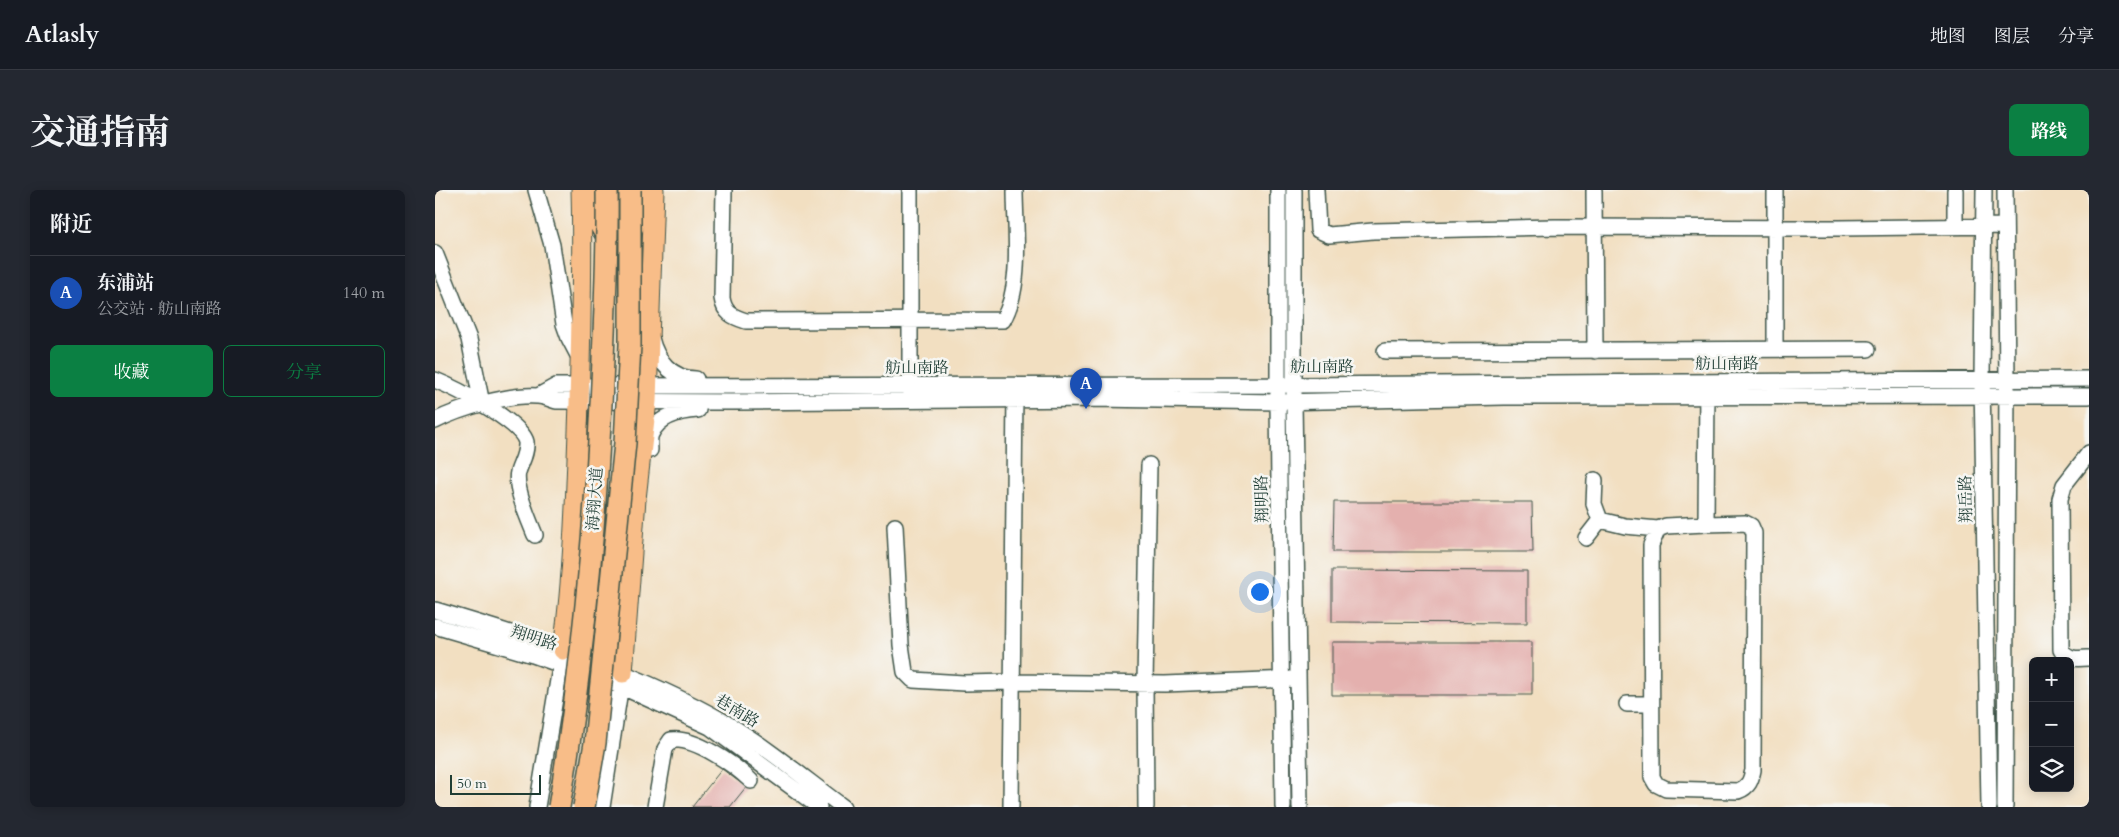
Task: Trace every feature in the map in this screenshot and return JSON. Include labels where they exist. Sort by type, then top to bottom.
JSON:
[{"type":"highway","points":[[591,190],[592,211],[608,238]]},
{"type":"highway","name":"海翔大道","points":[[559,807],[587,610],[599,446],[608,238],[607,190]]},
{"type":"highway","name":"海翔大道","points":[[583,807],[595,743],[625,443],[630,346],[630,190]]},
{"type":"highway","points":[[631,237],[642,190]]},
{"type":"main road","points":[[562,657],[569,610],[577,493],[581,360],[581,190]]},
{"type":"main road","points":[[621,680],[647,394],[654,190]]},
{"type":"street","points":[[536,190],[553,245],[564,324],[581,360]]},
{"type":"street","points":[[724,190],[723,307],[732,317],[746,321],[1003,320],[1015,292],[1015,190]]},
{"type":"street","points":[[910,190],[910,400]]},
{"type":"street","name":"翔明路","points":[[1277,190],[1283,807]]},
{"type":"street","name":"翔明路","points":[[1293,190],[1300,807]]},
{"type":"street","points":[[1316,190],[1318,230],[1329,235],[1373,231],[1593,227],[2005,226]]},
{"type":"street","points":[[1594,190],[1595,351]]},
{"type":"street","points":[[1775,190],[1775,349]]},
{"type":"street","points":[[1955,190],[1955,227]]},
{"type":"street","name":"翔岳路","points":[[1984,190],[1982,396],[1989,807]]},
{"type":"street","points":[[2005,190],[2007,379],[2005,807]]},
{"type":"street","points":[[435,253],[469,339],[482,404]]},
{"type":"street","points":[[650,322],[651,340],[657,354],[675,375],[689,379],[762,380],[799,385]]},
{"type":"street","points":[[1385,350],[1868,349]]},
{"type":"street","name":"舫山南路","points":[[647,394],[799,385],[909,385],[1015,392],[1294,402],[1982,379],[2089,379]]},
{"type":"street","points":[[435,380],[482,404],[519,429],[526,442],[517,482],[535,535]]},
{"type":"street","name":"舫山南路","points":[[482,404],[538,396],[579,393],[647,394],[799,402],[910,400],[1015,392],[1279,385],[1706,389],[1982,396],[2089,396]]},
{"type":"street","points":[[1706,389],[1706,524]]},
{"type":"street","points":[[1011,807],[1015,392]]},
{"type":"street","points":[[636,499],[647,480],[651,434],[663,420],[682,411],[763,408],[799,402]]},
{"type":"street","points":[[435,421],[453,412],[482,404]]},
{"type":"street","points":[[2089,454],[2064,485],[2060,499],[2061,650],[2066,656],[2073,659],[2089,658]]},
{"type":"street","points":[[1146,807],[1145,683],[1149,465]]},
{"type":"street","points":[[1595,480],[1594,504],[1600,520]]},
{"type":"street","points":[[1600,520],[1625,526],[1658,529],[1666,526],[1706,524],[1745,523],[1751,526],[1754,533],[1753,770],[1751,780],[1745,789],[1738,791],[1667,789],[1656,784],[1652,777],[1651,545],[1658,529]]},
{"type":"street","points":[[1587,538],[1600,520]]},
{"type":"street","points":[[895,526],[901,645],[905,672],[913,680],[964,683],[1145,683],[1298,679]]},
{"type":"street","name":"翔明路","points":[[435,610],[621,680]]},
{"type":"street","name":"翔明路","points":[[435,626],[533,654],[601,664]]},
{"type":"street","points":[[537,807],[562,657]]},
{"type":"street","name":"巷南路","points":[[601,664],[621,680],[710,727],[819,807]]},
{"type":"street","points":[[603,807],[621,680]]},
{"type":"street","name":"巷南路","points":[[621,680],[684,700],[727,723],[843,807]]},
{"type":"street","points":[[1627,704],[1651,704]]},
{"type":"street","points":[[655,807],[665,749],[671,740],[680,739],[711,753],[740,770],[751,781]]},
{"type":"building","points":[[1334,502],[1532,502],[1533,552],[1333,552]]},
{"type":"building","points":[[1332,570],[1527,571],[1527,623],[1332,622]]},
{"type":"building","points":[[1332,642],[1532,642],[1532,695],[1332,695]]},
{"type":"building","points":[[722,769],[746,787],[730,807],[692,807]]},
{"type":"place","name":"东浦站","points":[[1086,409]]}]
